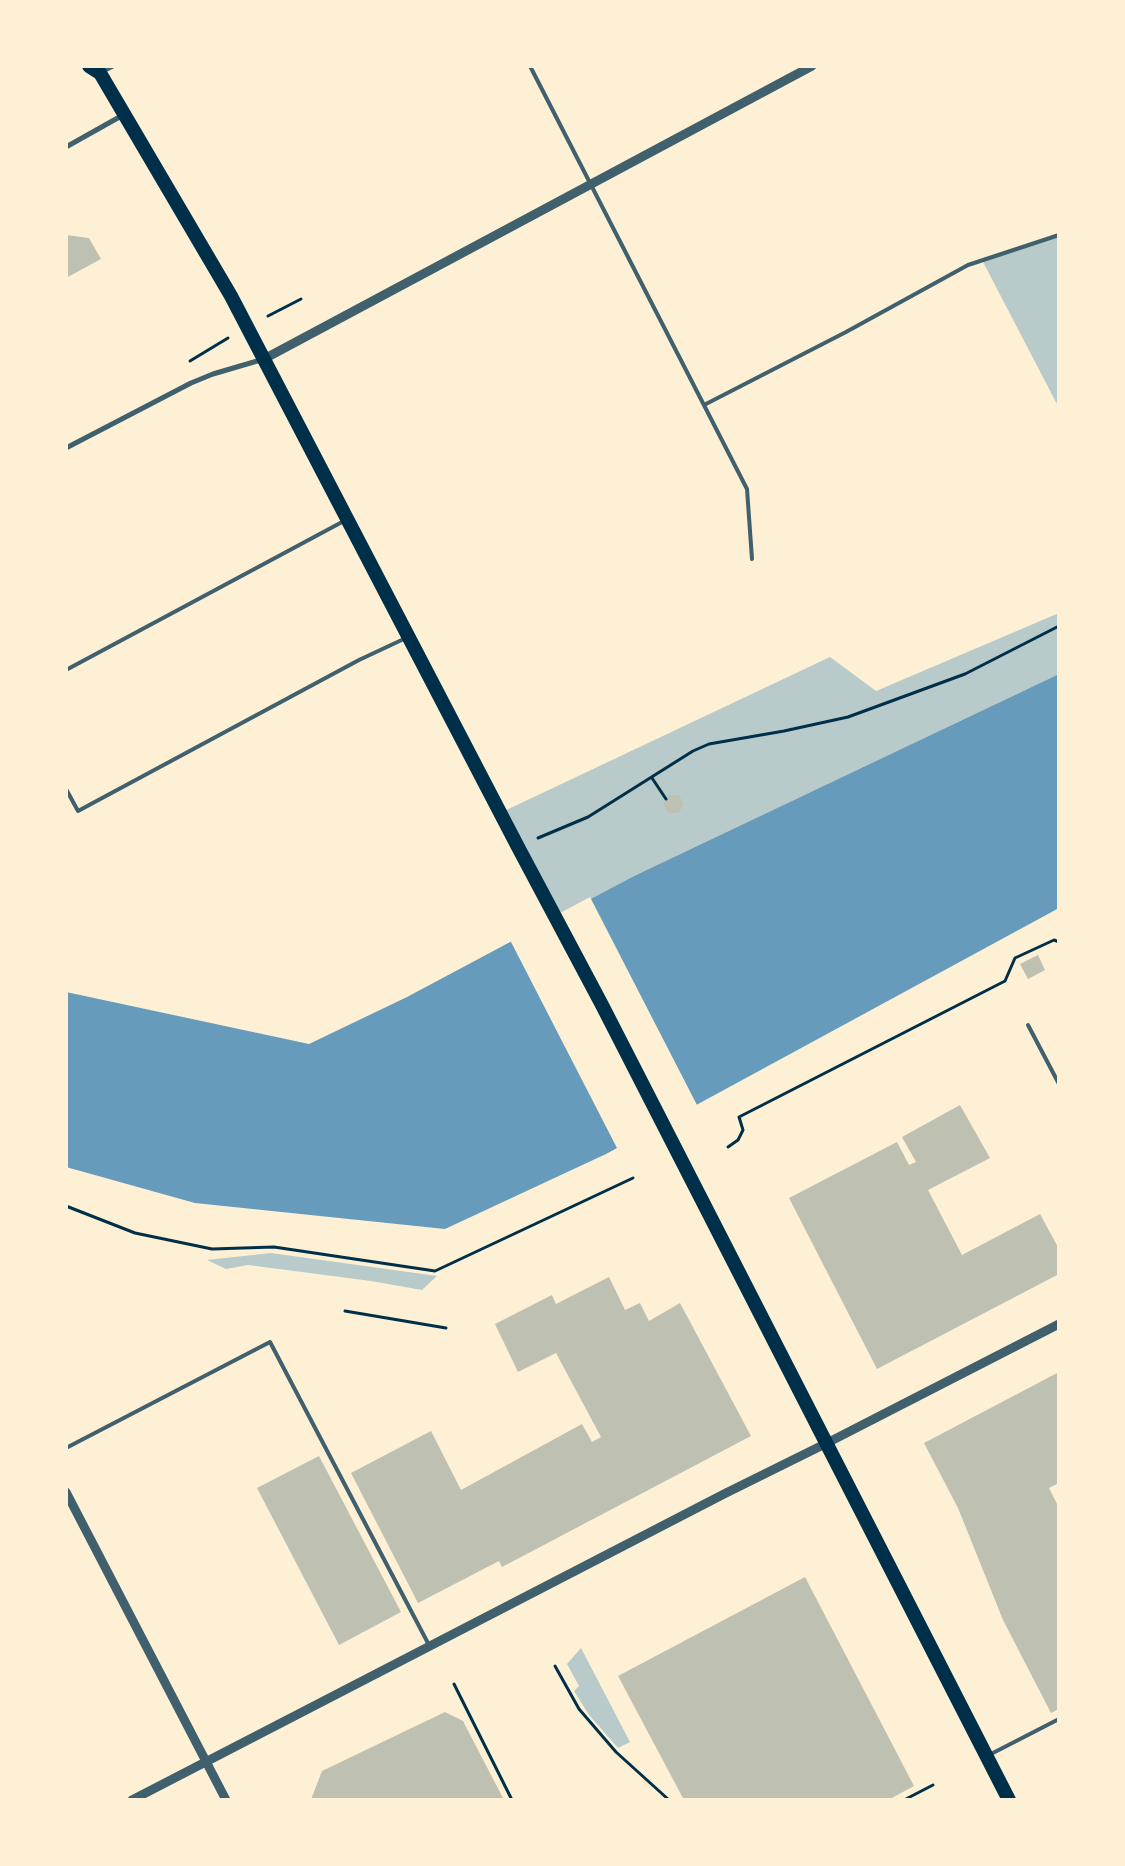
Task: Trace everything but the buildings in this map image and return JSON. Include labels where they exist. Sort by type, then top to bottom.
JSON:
[{"type":"highway","points":[[97,69],[231,296],[602,1005],[1010,1800]]},
{"type":"street","points":[[66,448],[191,383],[213,374],[264,359],[812,66]]},
{"type":"street","points":[[66,147],[124,115]]},
{"type":"street","points":[[132,1800],[724,1494],[1059,1324]]},
{"type":"street","points":[[66,1492],[226,1800]]},
{"type":"lane","points":[[97,69],[114,66]]},
{"type":"lane","points":[[530,66],[747,489],[752,560]]},
{"type":"lane","points":[[704,405],[846,332],[968,265],[1059,235]]},
{"type":"lane","points":[[66,670],[347,519]]},
{"type":"lane","points":[[66,789],[78,811],[358,660],[408,637]]},
{"type":"lane","points":[[1028,1025],[1059,1084]]},
{"type":"lane","points":[[66,1448],[270,1342],[430,1647]]},
{"type":"lane","points":[[987,1756],[1059,1719]]},
{"type":"path","points":[[518,847],[588,817],[693,751],[709,744],[784,731],[848,717],[965,674],[1059,626]]},
{"type":"path","points":[[652,778],[666,799]]},
{"type":"path","points":[[728,1146],[738,1140],[743,1130],[739,1117],[1005,981],[1015,958],[1054,940],[1059,942]]},
{"type":"path","points":[[66,1206],[135,1233],[212,1249],[274,1247],[435,1272],[633,1178]]},
{"type":"path","points":[[345,1312],[446,1328]]},
{"type":"path","points":[[555,1666],[579,1709],[616,1752],[669,1800]]},
{"type":"path","points":[[454,1684],[512,1800]]},
{"type":"path","points":[[904,1800],[933,1784]]},
{"type":"shaded area","points":[[1059,235],[1059,408],[982,260]]},
{"type":"shaded area","points":[[1059,613],[1059,674],[634,876],[564,914],[547,902],[500,813],[830,657],[876,691]]},
{"type":"shaded area","points":[[271,1253],[437,1276],[422,1290],[371,1281],[248,1265],[226,1269],[207,1260]]},
{"type":"shaded area","points":[[581,1648],[630,1742],[618,1748],[589,1715],[574,1691],[579,1686],[567,1664]]},
{"type":"water","points":[[1059,674],[1059,908],[606,1154],[445,1229],[195,1203],[66,1167],[66,992],[309,1044],[407,997],[634,876]]},
{"type":"pier","points":[[590,897],[698,1107],[618,1150],[510,940]]}]
